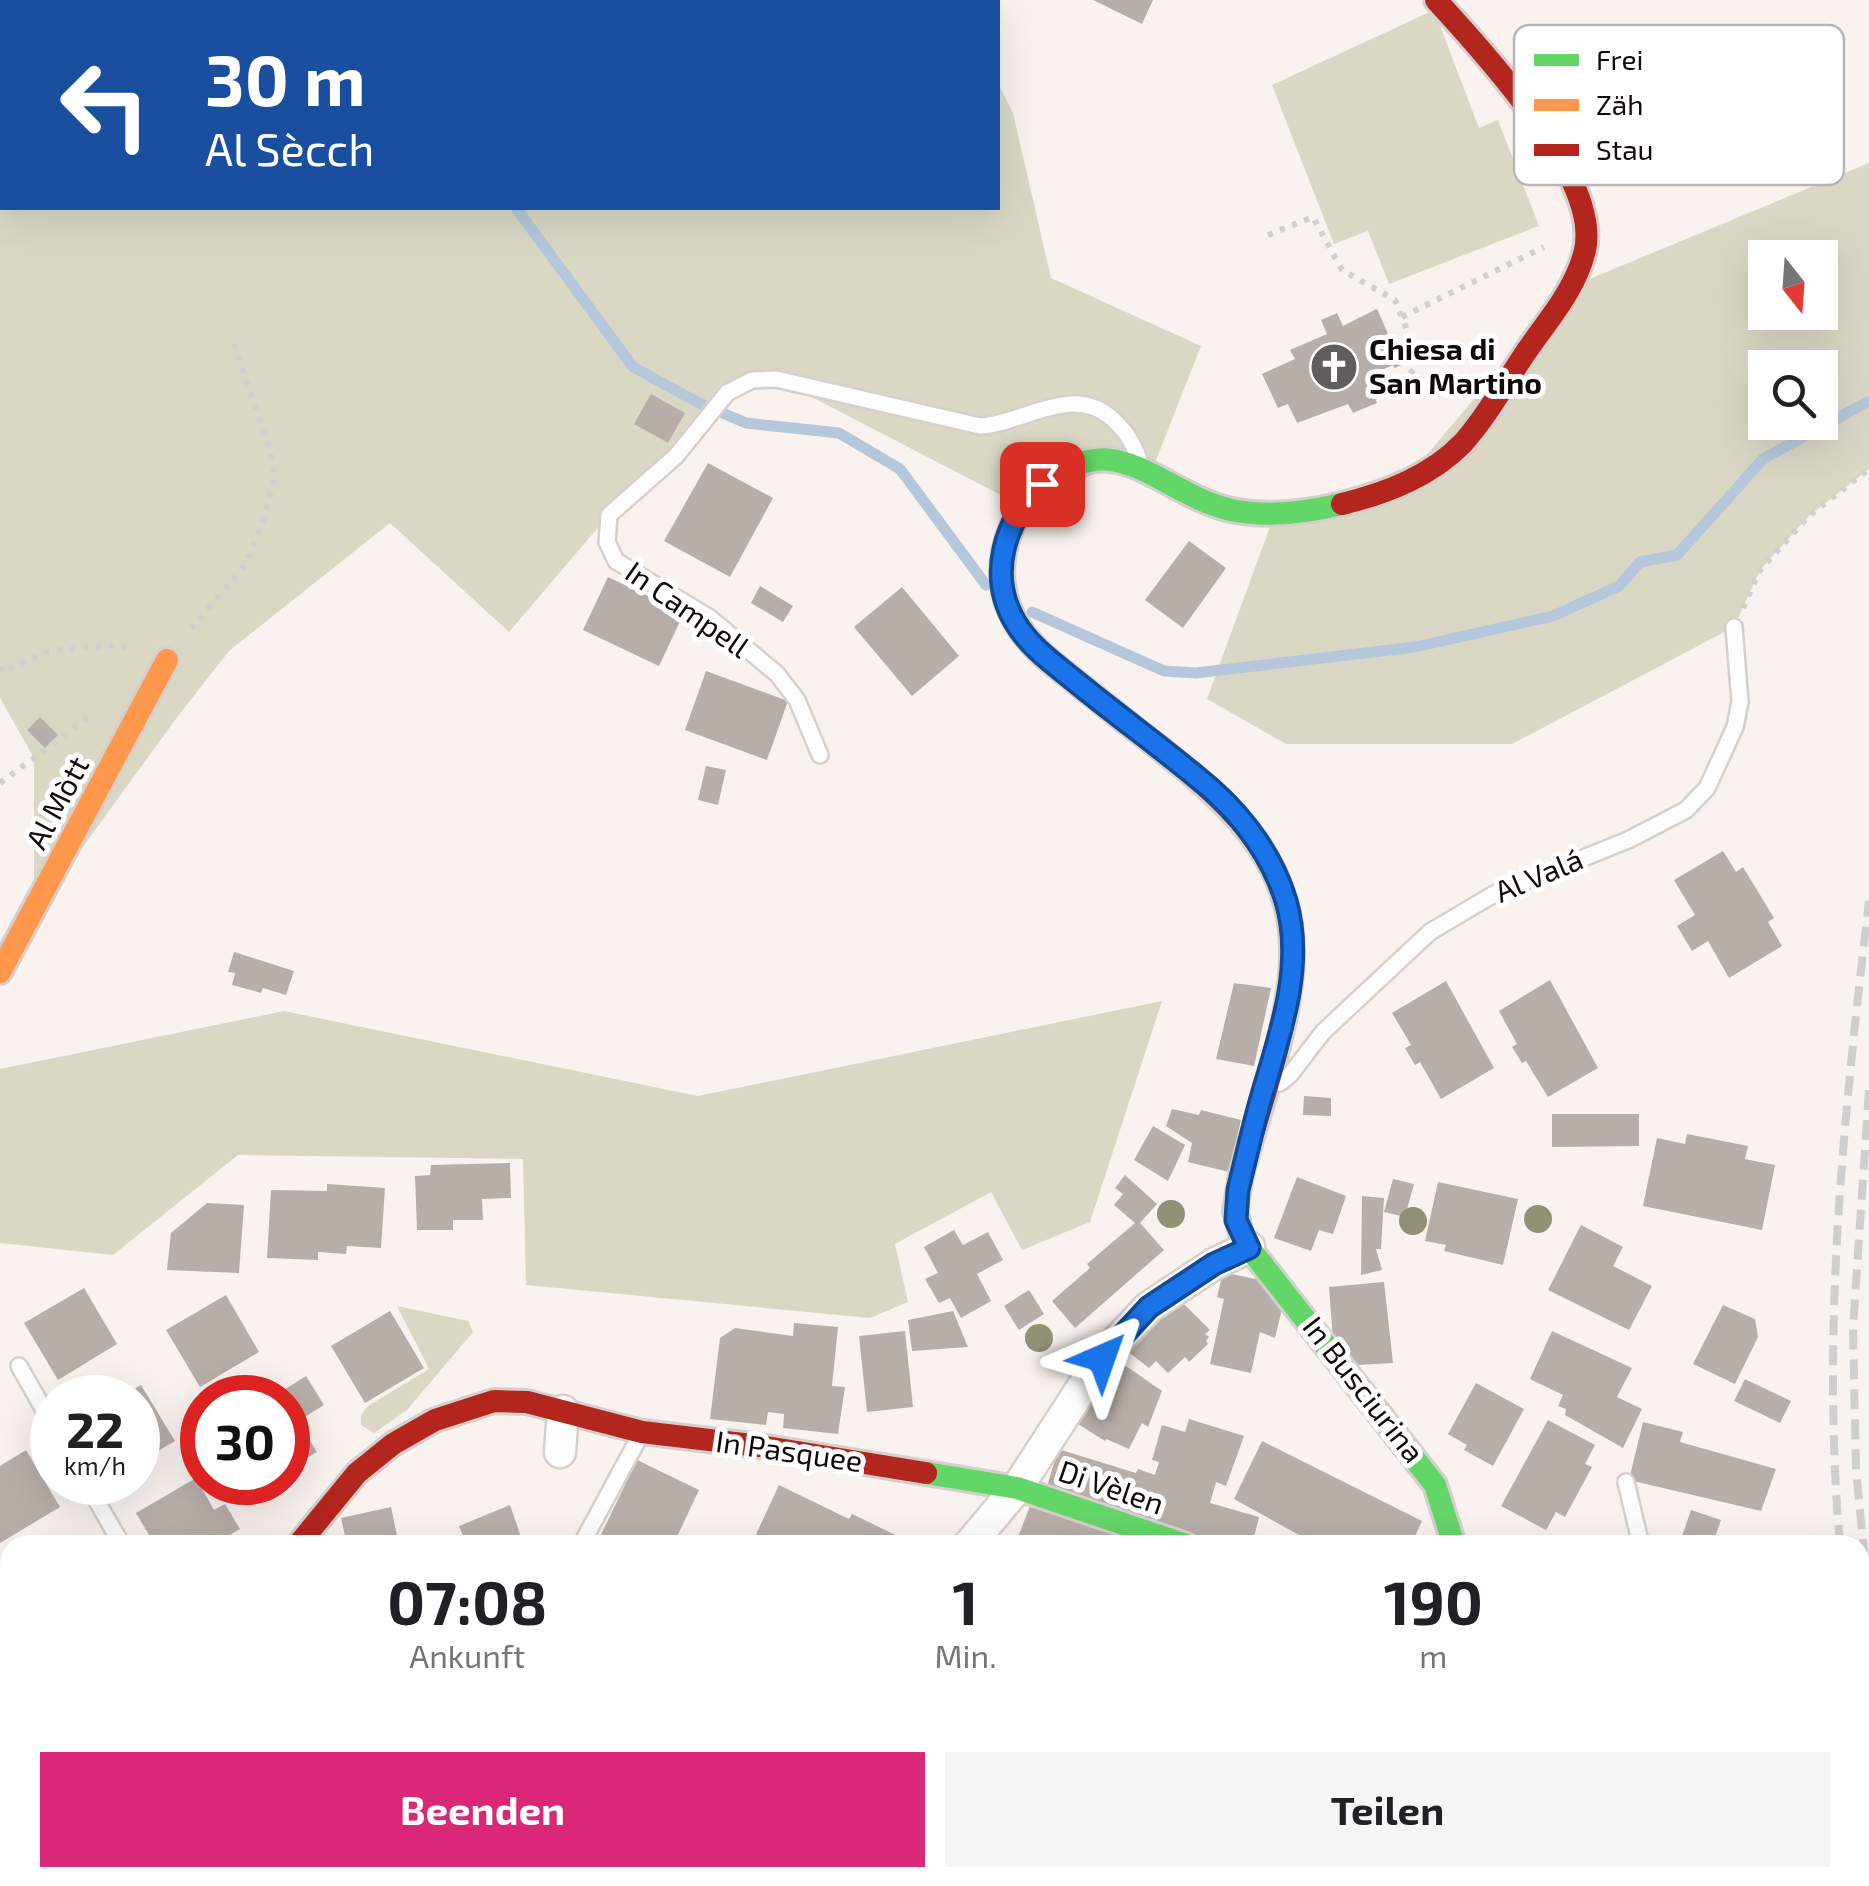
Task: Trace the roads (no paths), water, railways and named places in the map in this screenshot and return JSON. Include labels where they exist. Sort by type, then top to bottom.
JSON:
[{"type":"street","points":[[1436,0],[1479,47],[1514,94]]},
{"type":"street","points":[[977,1535],[1017,1488],[1102,1358],[1149,1307],[1214,1264],[1249,1248],[1236,1220],[1238,1190],[1284,1021],[1291,967],[1292,932],[1278,877],[1260,845],[1213,791],[1043,656],[1015,622],[1005,590],[1003,554],[1009,526],[1042,484],[1075,466],[1105,459],[1123,461],[1218,506],[1244,512],[1309,510],[1372,496],[1430,470],[1473,432],[1568,288],[1584,256],[1586,226],[1573,185]]},
{"type":"street","name":"Al Mòtt","points":[[0,972],[167,660]]},
{"type":"street","name":"In Busciurina","points":[[1249,1248],[1409,1448],[1434,1485],[1452,1535]]},
{"type":"street","name":"In Pasquee","points":[[306,1535],[357,1473],[394,1444],[435,1420],[494,1402],[527,1402],[642,1432],[760,1446],[1017,1488]]},
{"type":"street","points":[[560,1452],[563,1411]]},
{"type":"street","name":"Di Vèlen","points":[[1017,1488],[1156,1535]]},
{"type":"lane","name":"In Campell","points":[[820,755],[796,700],[776,674],[710,618],[616,562],[607,542],[608,515],[676,456],[727,393],[752,380],[776,379],[980,426],[1058,405],[1084,404],[1103,411],[1123,427],[1142,470]]},
{"type":"lane","name":"Al Valá","points":[[1261,1098],[1290,1075],[1323,1032],[1430,932],[1494,894],[1628,840],[1686,810],[1707,788],[1735,727],[1740,702],[1734,627]]},
{"type":"lane","points":[[19,1366],[30,1385]]},
{"type":"lane","points":[[585,1535],[642,1432]]},
{"type":"lane","points":[[1626,1482],[1639,1535]]},
{"type":"lane","points":[[99,1505],[116,1535]]},
{"type":"waterway","points":[[517,210],[633,367],[746,423],[839,433],[900,469],[986,585]]},
{"type":"waterway","points":[[1032,612],[1164,671],[1196,673],[1415,647],[1553,616],[1619,586],[1640,562],[1677,555],[1763,459],[1869,401]]},
{"type":"railway","points":[[1839,1535],[1834,1303],[1851,1061],[1869,901]]},
{"type":"railway","points":[[1862,1535],[1856,1470],[1853,1327],[1869,1090]]},
{"type":"place","name":"Chiesa di San Martino","points":[[1334,367]]}]
